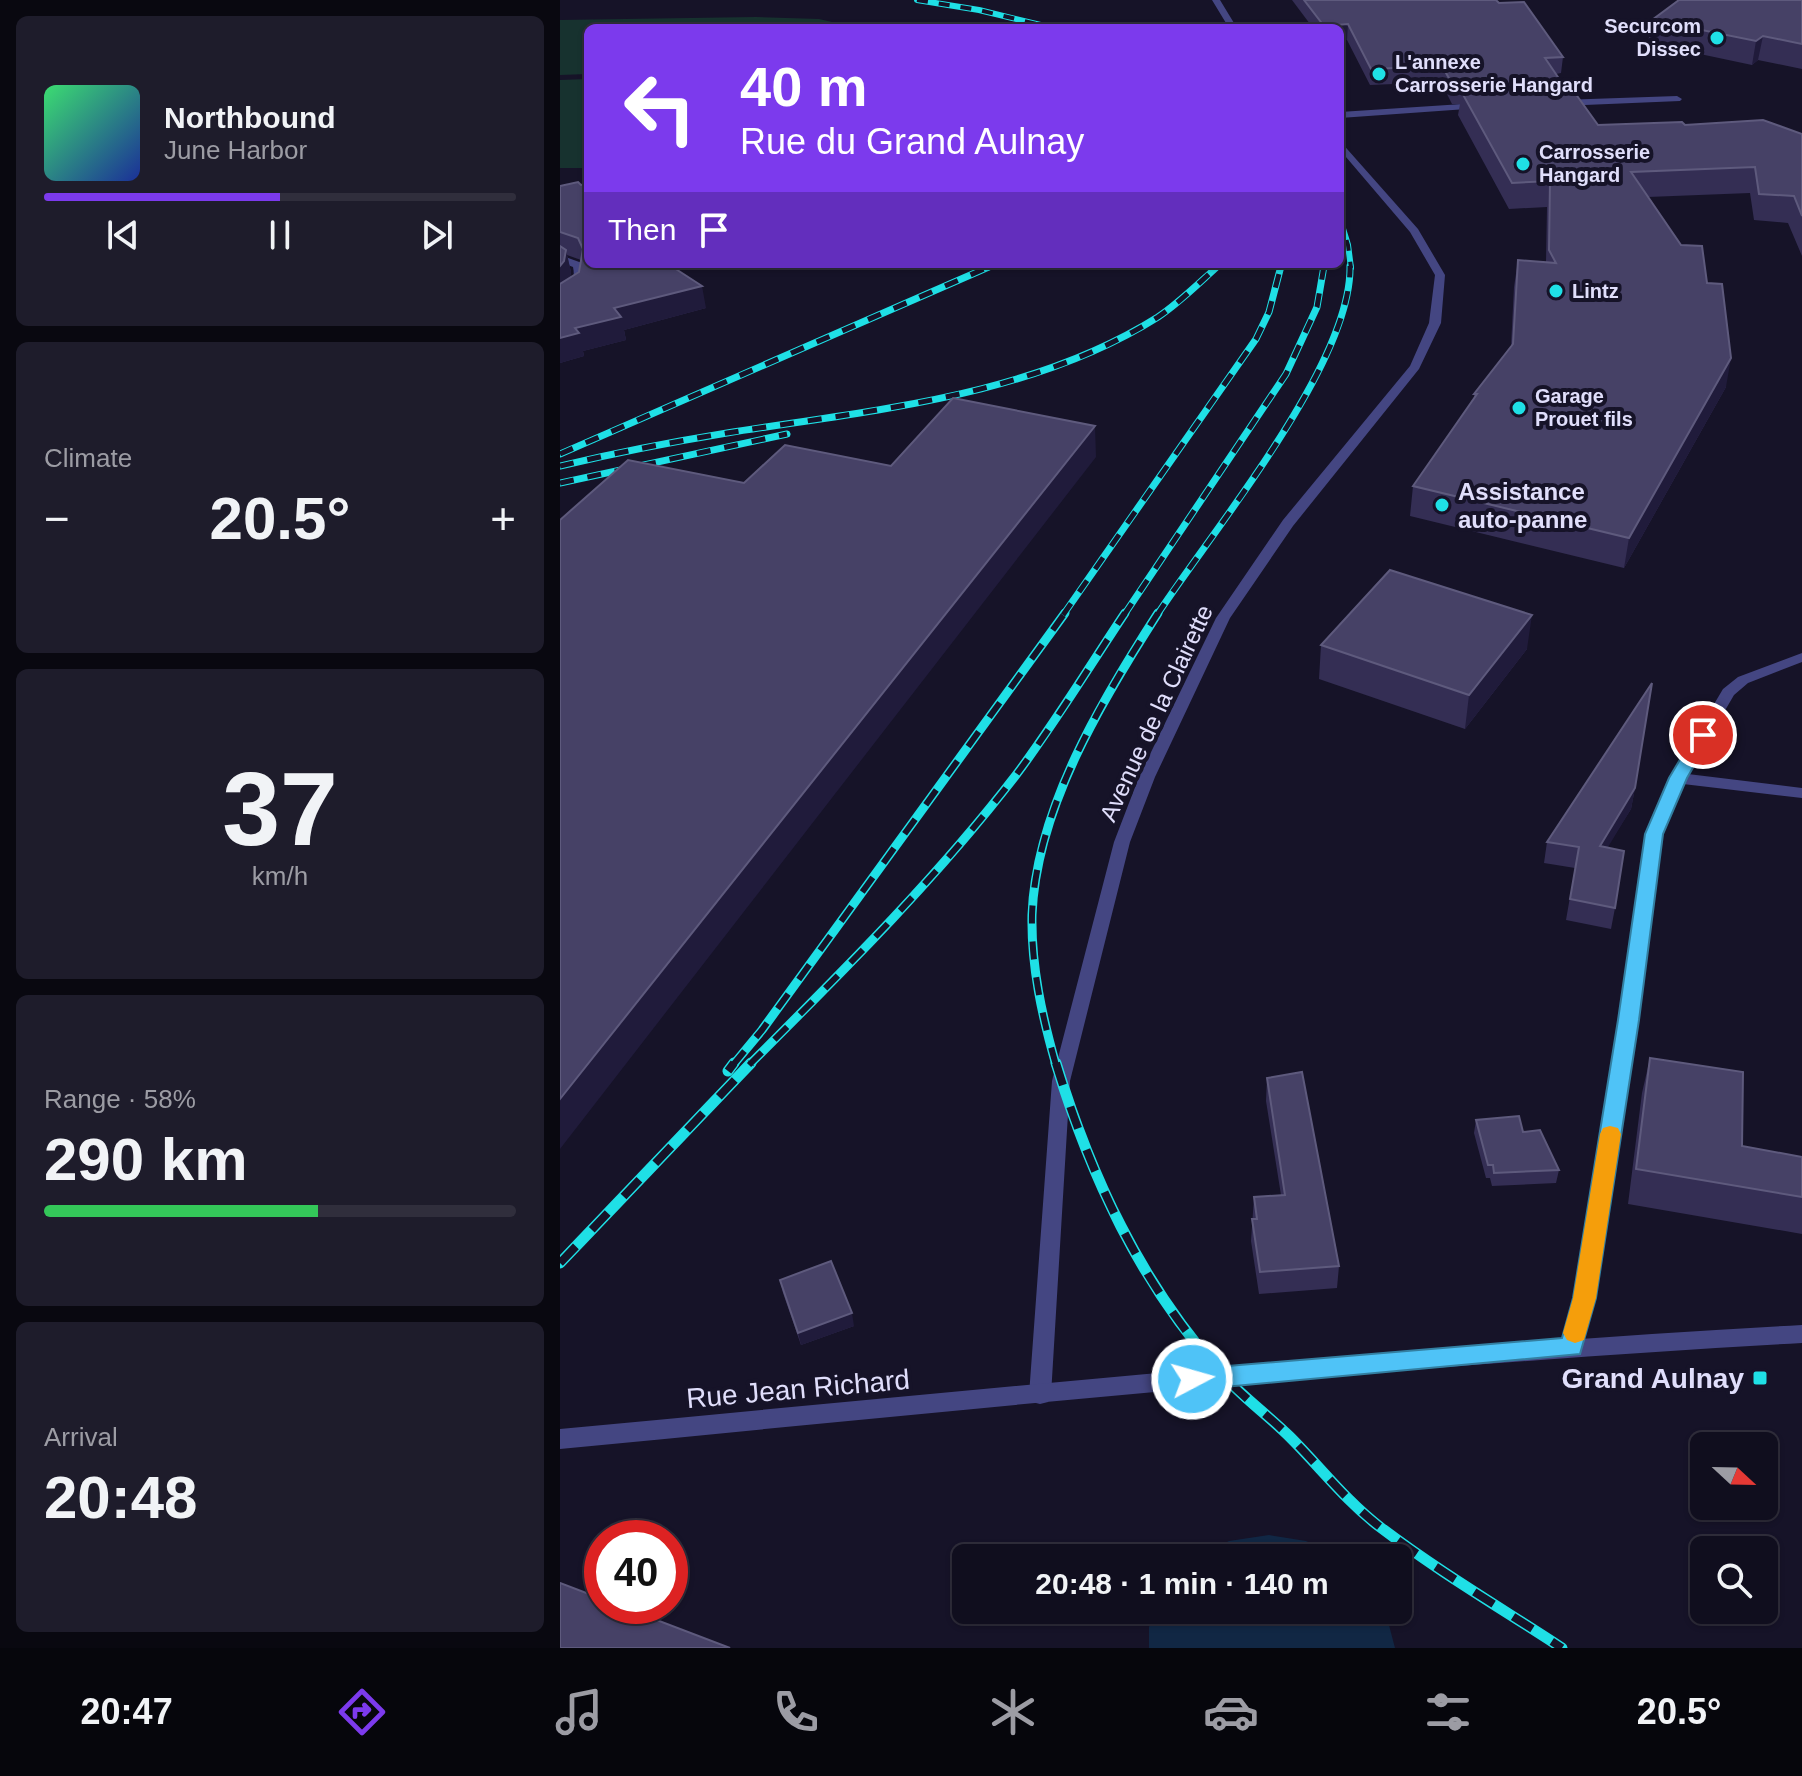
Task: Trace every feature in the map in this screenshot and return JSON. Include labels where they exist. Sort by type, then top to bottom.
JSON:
[{"type":"street","points":[[1216,0],[1231,24]]},
{"type":"street","points":[[1550,104],[1677,99]]},
{"type":"street","points":[[1344,115],[1489,106]]},
{"type":"street","name":"Avenue de la Clairette","points":[[1040,1395],[1061,1081],[1122,842],[1147,777],[1223,618],[1288,523],[1415,367],[1435,323],[1440,275],[1414,231],[1344,149]]},
{"type":"street","points":[[560,258],[578,265],[580,271],[576,292],[560,305]]},
{"type":"street","points":[[1572,1347],[1592,1251],[1654,834],[1678,778],[1728,692],[1743,680],[1802,657]]},
{"type":"street","points":[[1678,778],[1802,793]]},
{"type":"street","name":"Rue Jean Richard","points":[[560,1439],[1223,1376],[1572,1347],[1802,1334]]},
{"type":"green space","points":[[756,17],[819,19],[841,24],[584,24],[584,74],[560,75],[560,20]]},
{"type":"green space","points":[[584,79],[584,168],[560,168],[560,80]]},
{"type":"water","points":[[1269,1535],[1312,1544],[1223,1544]]},
{"type":"water","points":[[1150,1624],[1389,1624],[1395,1648],[1149,1648]]},
{"type":"building","points":[[1304,0],[1524,2],[1563,57],[1545,58],[1562,83],[1454,87],[1442,66],[1371,69],[1348,24],[1322,24]]},
{"type":"building","points":[[1679,0],[1802,0],[1802,44],[1763,36],[1756,41],[1652,20]]},
{"type":"building","points":[[1570,86],[1598,125],[1682,122],[1685,125],[1763,120],[1802,134],[1802,216],[1794,196],[1759,194],[1755,167],[1631,172],[1681,245],[1702,246],[1707,283],[1722,284],[1731,358],[1629,538],[1413,486],[1477,394],[1474,394],[1513,344],[1518,260],[1556,263],[1549,250],[1550,181],[1512,183],[1461,91]]},
{"type":"building","points":[[578,182],[584,185],[584,268],[674,268],[702,286],[614,308],[621,317],[575,328],[579,333],[560,338],[560,284],[579,272],[583,249],[578,238],[560,232],[560,186]]},
{"type":"building","points":[[560,246],[566,250],[560,266]]},
{"type":"building","points":[[953,398],[1095,426],[560,1099],[560,520],[628,460],[744,483],[785,445],[891,466]]},
{"type":"building","points":[[1390,570],[1532,615],[1469,695],[1321,645]]},
{"type":"building","points":[[1652,683],[1635,788],[1600,846],[1624,851],[1615,908],[1570,899],[1579,847],[1547,842]]},
{"type":"building","points":[[1650,1058],[1743,1072],[1742,1146],[1802,1157],[1802,1197],[1636,1169]]},
{"type":"building","points":[[1302,1072],[1339,1266],[1260,1272],[1252,1219],[1257,1219],[1254,1197],[1285,1195],[1267,1078]]},
{"type":"building","points":[[1519,1116],[1523,1132],[1540,1130],[1559,1170],[1494,1173],[1493,1165],[1488,1165],[1476,1120]]},
{"type":"building","points":[[831,1261],[852,1313],[798,1333],[780,1280]]},
{"type":"building","points":[[560,1583],[584,1592],[584,1624],[667,1624],[730,1648],[560,1648]]},
{"type":"railway","points":[[917,0],[1037,24]]},
{"type":"railway","points":[[1344,232],[1351,268]]},
{"type":"railway","points":[[1157,615],[1243,494],[1304,397],[1328,350],[1345,306],[1350,266]]},
{"type":"railway","points":[[560,454],[986,268]]},
{"type":"railway","points":[[560,466],[685,440],[893,407],[1004,383],[1057,366],[1109,344],[1158,317],[1216,268]]},
{"type":"railway","points":[[1063,615],[1256,339],[1269,312],[1280,268]]},
{"type":"railway","points":[[1124,615],[1286,374],[1317,307],[1324,268]]},
{"type":"railway","points":[[560,483],[787,434]]},
{"type":"railway","points":[[733,1065],[762,1030],[1065,613]]},
{"type":"railway","points":[[751,1063],[887,924],[985,814],[1044,735],[1125,613]]},
{"type":"railway","points":[[1056,1065],[1035,972],[1032,915],[1036,875],[1059,796],[1076,757],[1115,682],[1158,613]]},
{"type":"railway","points":[[728,1071],[734,1063]]},
{"type":"railway","points":[[560,1263],[751,1063]]},
{"type":"railway","points":[[1056,1063],[1085,1147],[1121,1226],[1165,1301],[1219,1371],[1380,1527],[1562,1648]]},
{"type":"slow traffic","points":[[1575,1333],[1584,1298],[1610,1134]]},
{"type":"place","name":"Securcom Dissec","points":[[1717,38]]},
{"type":"place","name":"L'annexe Carrosserie Hangard","points":[[1379,74]]},
{"type":"place","name":"Carrosserie Hangard","points":[[1523,164]]},
{"type":"place","name":"Lintz","points":[[1556,291]]},
{"type":"place","name":"Garage Prouet fils","points":[[1519,408]]},
{"type":"place","name":"Assistance auto-panne","points":[[1442,505]]},
{"type":"place","name":"Grand Aulnay","points":[[1760,1378]]},
{"type":"route","points":[[1192,1379],[1572,1347],[1584,1298],[1654,834],[1678,778],[1703,735]]}]
